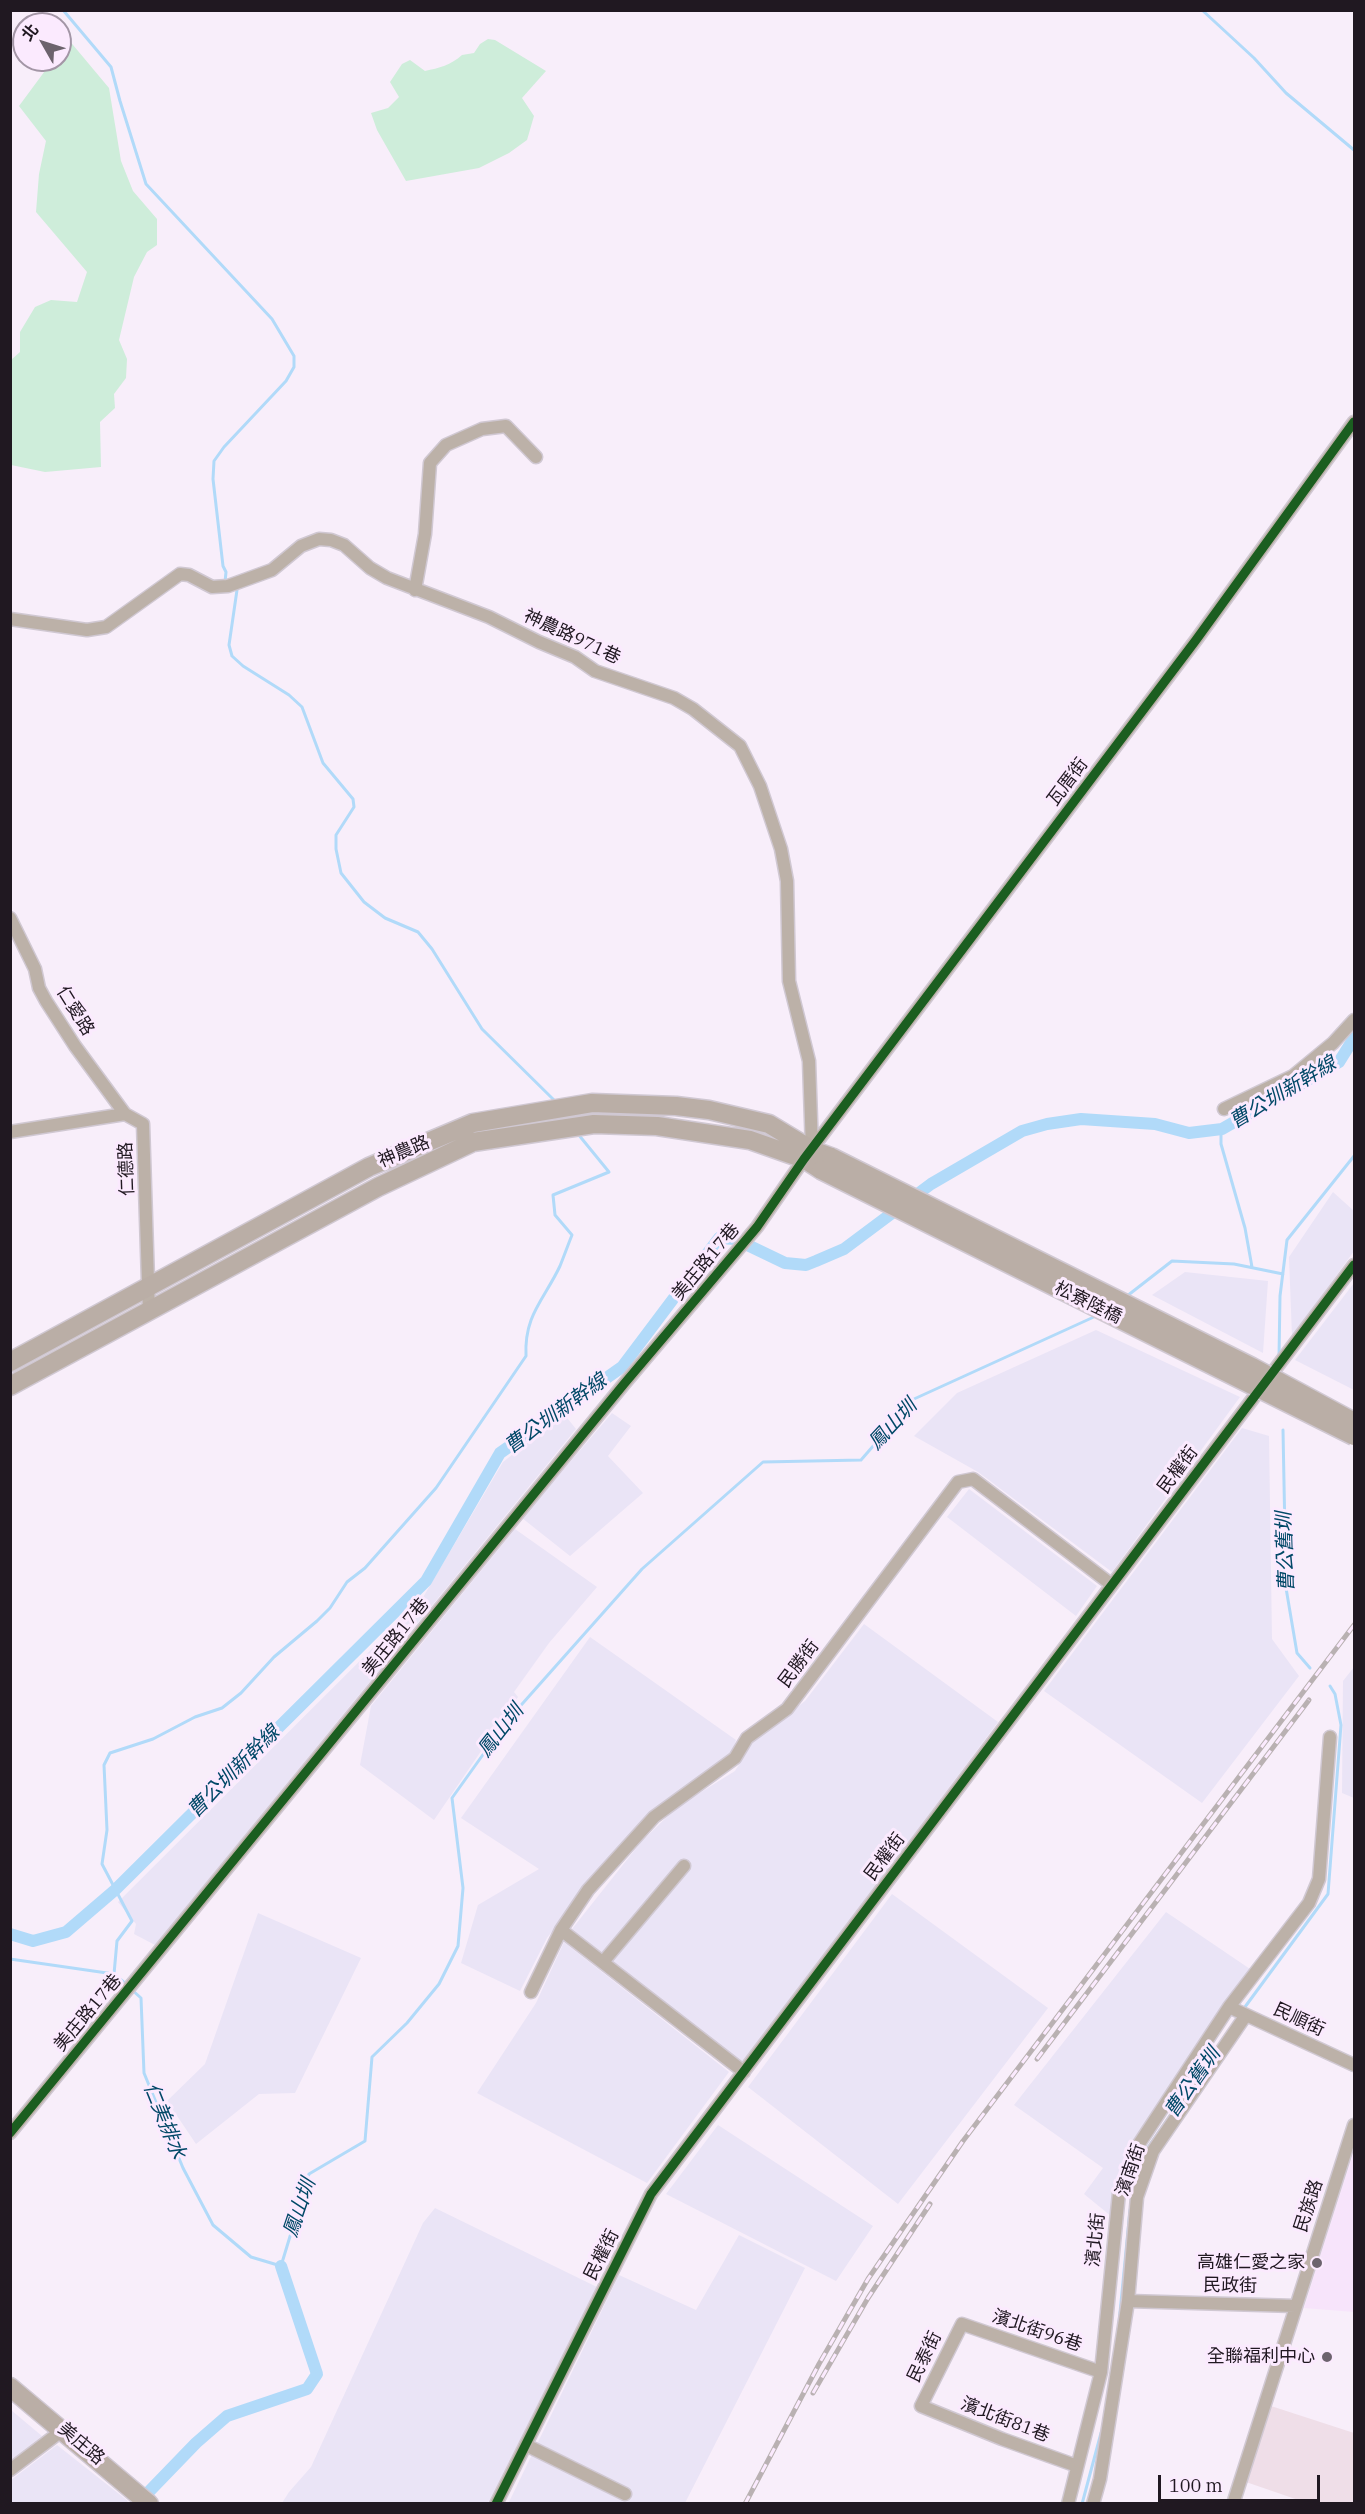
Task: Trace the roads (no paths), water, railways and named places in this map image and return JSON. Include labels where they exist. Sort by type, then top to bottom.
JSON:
[{"type":"street","name":"瓦厝街","points":[[808,1154],[1196,640],[1354,422]]},
{"type":"street","points":[[415,590],[425,534],[430,463],[446,445],[482,429],[506,426],[536,457]]},
{"type":"street","name":"神農路971巷","points":[[10,619],[87,630],[106,627],[180,574],[189,575],[212,587],[228,586],[272,570],[301,546],[320,539],[344,545],[370,568],[415,590],[489,617],[574,657],[595,671],[674,698],[693,709],[740,746],[760,786],[781,849],[787,881],[789,981],[809,1061],[808,1154]]},
{"type":"street","name":"仁愛路","points":[[10,918],[35,969],[39,988],[46,1000],[75,1046],[125,1114]]},
{"type":"street","points":[[1224,1109],[1293,1076],[1334,1043],[1354,1020]]},
{"type":"street","name":"神農路","points":[[10,1362],[369,1167],[473,1123],[592,1103],[676,1106],[709,1110],[770,1124],[808,1154],[826,1164]]},
{"type":"street","name":"仁德路","points":[[10,1132],[125,1114],[143,1124],[149,1313]]},
{"type":"street","name":"神農路","points":[[10,1386],[149,1313],[378,1187],[472,1142],[594,1124],[657,1126],[750,1140],[808,1154]]},
{"type":"street","name":"美庄路17巷","points":[[10,2133],[617,1393],[757,1227],[808,1154]]},
{"type":"street","name":"松寮陸橋","points":[[826,1164],[1251,1367],[1354,1422]]},
{"type":"street","name":"松寮陸橋","points":[[826,1164],[1354,1436]]},
{"type":"street","name":"民權街","points":[[496,2504],[651,2194],[1354,1264]]},
{"type":"street","name":"民勝街","points":[[531,1992],[561,1930],[588,1890],[654,1817],[735,1758],[747,1738],[788,1709],[958,1482],[973,1479],[1112,1585]]},
{"type":"street","points":[[1238,2011],[1309,1903],[1319,1880],[1330,1737]]},
{"type":"street","points":[[603,1962],[684,1866]]},
{"type":"street","points":[[561,1930],[744,2072]]},
{"type":"street","name":"民順街","points":[[1238,2011],[1354,2065]]},
{"type":"street","name":"濱南街","points":[[1093,2504],[1100,2479],[1128,2301],[1137,2197],[1153,2151],[1238,2011]]},
{"type":"street","name":"濱北街","points":[[1068,2504],[1101,2372],[1119,2193],[1139,2144],[1238,2011]]},
{"type":"street","name":"民族路","points":[[1233,2504],[1354,2125]]},
{"type":"street","name":"民政街","points":[[1128,2301],[1295,2306]]},
{"type":"street","name":"濱北街96巷","points":[[962,2324],[1101,2372]]},
{"type":"street","name":"民泰街","points":[[921,2406],[962,2324]]},
{"type":"street","name":"美庄路","points":[[10,2387],[64,2429],[149,2504]]},
{"type":"street","name":"濱北街81巷","points":[[921,2406],[1077,2466]]},
{"type":"street","points":[[10,2470],[64,2429]]},
{"type":"street","points":[[526,2445],[625,2494]]},
{"type":"waterway","points":[[63,10],[111,67],[146,184],[272,319],[294,356],[294,367],[286,381],[224,447],[214,461],[213,479],[223,566],[226,572],[225,582]]},
{"type":"waterway","points":[[1202,10],[1254,58],[1286,93],[1354,150]]},
{"type":"waterway","points":[[234,589],[237,590],[229,645],[232,656],[243,666],[289,695],[302,707],[323,763],[353,799],[354,807],[336,835],[336,849],[341,873],[364,902],[385,918],[418,932],[432,949],[482,1029],[556,1102]]},
{"type":"waterway","name":"曹公圳新幹線","points":[[10,1934],[33,1941],[66,1932],[115,1890],[426,1581],[500,1453],[622,1367],[719,1238],[735,1239],[785,1263],[806,1265],[844,1249],[931,1184],[1022,1131],[1047,1124],[1081,1119],[1155,1124],[1189,1133],[1222,1129],[1339,1062],[1354,1038]]},
{"type":"waterway","points":[[1221,1129],[1221,1144],[1245,1228],[1252,1267]]},
{"type":"waterway","points":[[114,1974],[117,1941],[132,1921],[102,1864],[107,1830],[104,1765],[110,1753],[153,1739],[195,1717],[222,1708],[241,1693],[274,1657],[330,1608],[347,1582],[365,1568],[436,1488],[526,1356],[528,1329],[532,1318],[560,1266],[572,1235],[555,1215],[553,1195],[609,1172],[578,1134]]},
{"type":"waterway","name":"曹公舊圳","points":[[1279,1357],[1280,1296],[1287,1240],[1354,1156]]},
{"type":"waterway","name":"鳳山圳","points":[[1127,1296],[1172,1261],[1234,1264],[1283,1274]]},
{"type":"waterway","name":"鳳山圳","points":[[131,1989],[141,1998],[144,2073],[183,2168],[213,2225],[251,2257],[281,2266],[309,2174],[365,2141],[372,2057],[407,2023],[439,1984],[458,1946],[463,1888],[452,1798],[507,1721],[642,1569],[763,1462],[861,1460],[914,1399],[1096,1316]]},
{"type":"waterway","name":"曹公舊圳","points":[[1283,1430],[1286,1588],[1297,1653],[1310,1668]]},
{"type":"waterway","name":"曹公舊圳","points":[[1242,2011],[1328,1894],[1341,1725],[1335,1694],[1330,1686]]},
{"type":"waterway","name":"仁美排水","points":[[10,1959],[114,1974],[126,1984]]},
{"type":"waterway","name":"曹公舊圳","points":[[1146,2152],[1196,2078]]},
{"type":"waterway","name":"曹公舊圳","points":[[1119,2323],[1130,2210]]},
{"type":"waterway","name":"鳳山圳","points":[[138,2503],[196,2443],[227,2416],[307,2389],[317,2374],[281,2266]]},
{"type":"waterway","name":"曹公舊圳","points":[[1082,2504],[1101,2433]]},
{"type":"railway","points":[[745,2504],[819,2364],[868,2279],[963,2141],[1354,1625]]},
{"type":"railway","points":[[1037,2059],[1309,1700]]},
{"type":"railway","points":[[813,2393],[868,2298],[930,2204]]},
{"type":"place","name":"高雄仁愛之家","points":[[1317,2263]]},
{"type":"place","name":"全聯福利中心","points":[[1327,2357]]}]
